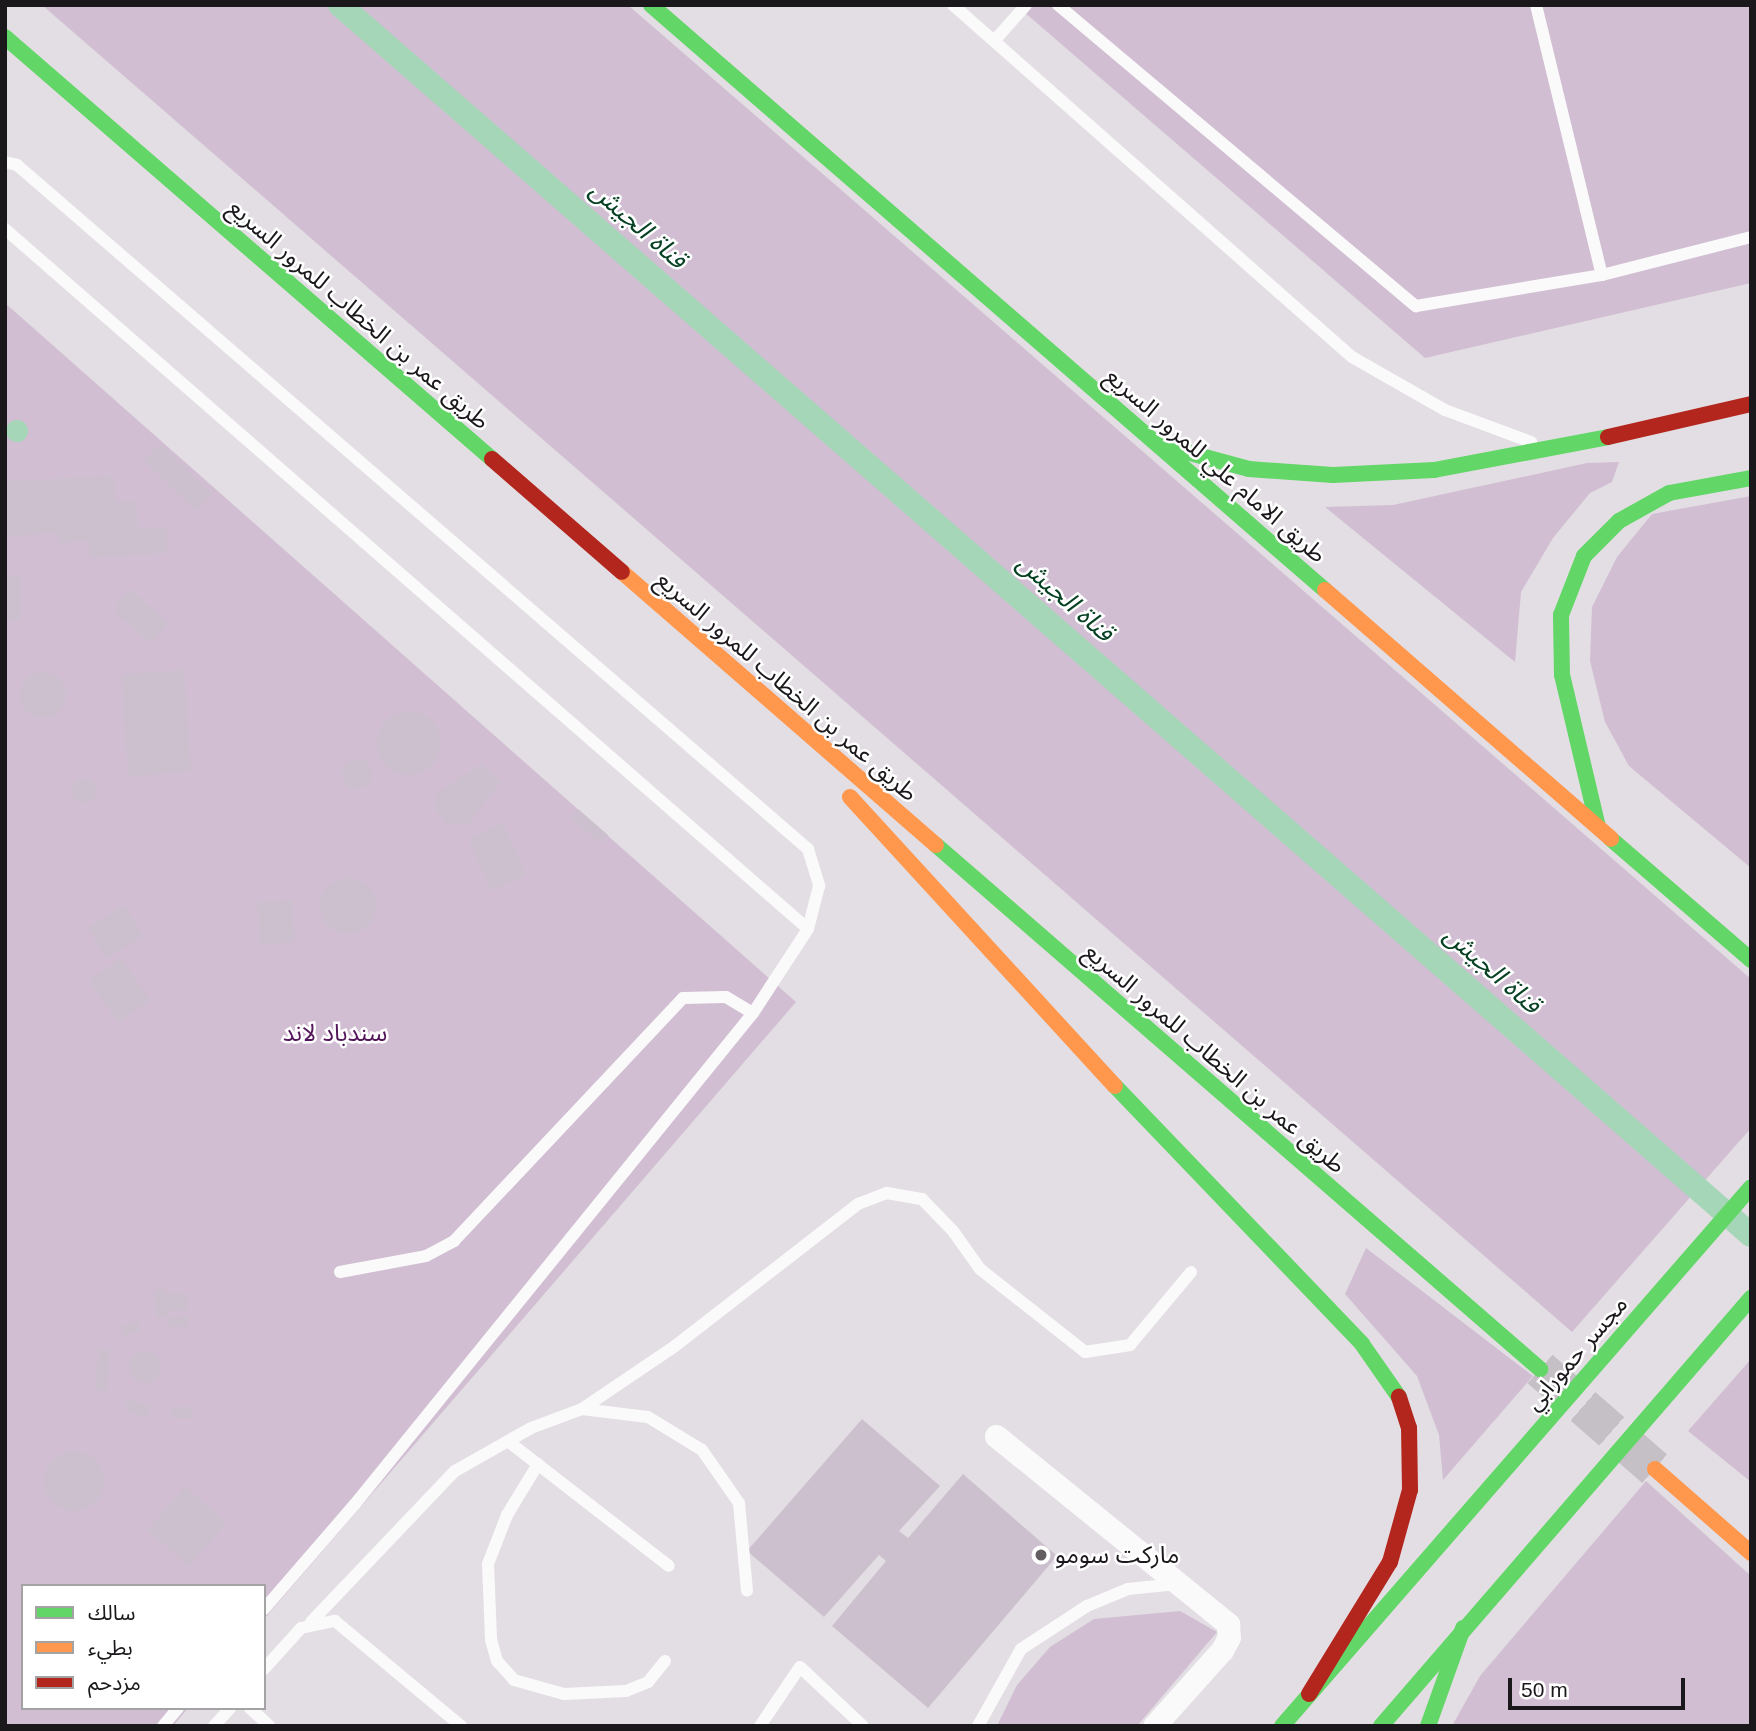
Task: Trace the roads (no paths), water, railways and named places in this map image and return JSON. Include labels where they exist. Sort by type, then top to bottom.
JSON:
[{"type":"main road","name":"طريق الامام علي للمرور السريع","points":[[651,5],[1751,960]]},
{"type":"main road","name":"طريق عمر بن الخطاب للمرور السريع","points":[[5,37],[1540,1369]]},
{"type":"main road","points":[[1157,444],[1249,470],[1333,475],[1434,470],[1551,450],[1751,404]]},
{"type":"main road","points":[[1598,827],[1562,675],[1561,615],[1584,556],[1619,521],[1670,493],[1751,478]]},
{"type":"main road","points":[[741,676],[1020,987],[1362,1344],[1397,1391],[1409,1428],[1410,1490],[1390,1562],[1309,1694],[1282,1726]]},
{"type":"main road","name":"مجسر حمورابي","points":[[1309,1694],[1751,1187]]},
{"type":"main road","points":[[1381,1726],[1486,1601],[1751,1298]]},
{"type":"main road","points":[[1655,1469],[1751,1553]]},
{"type":"main road","points":[[1428,1726],[1463,1629]]},
{"type":"street","points":[[996,1436],[1225,1618],[1229,1637],[1154,1726]]},
{"type":"lane","points":[[953,5],[1352,357],[1445,410],[1551,450]]},
{"type":"lane","points":[[995,40],[1026,5]]},
{"type":"lane","points":[[1058,5],[1416,306],[1602,275],[1751,237]]},
{"type":"lane","points":[[1536,5],[1602,275]]},
{"type":"lane","points":[[5,162],[17,165],[808,849],[819,886],[808,929],[753,1013],[355,1504],[266,1607]]},
{"type":"lane","points":[[5,229],[808,929]]},
{"type":"lane","points":[[340,1272],[426,1256],[454,1241],[683,998],[726,997],[753,1013]]},
{"type":"lane","points":[[266,1667],[455,1471],[531,1428],[582,1409],[675,1346],[858,1204],[887,1193],[922,1199],[953,1230],[980,1269],[1085,1352],[1113,1351],[1129,1345],[1191,1272]]},
{"type":"lane","points":[[582,1409],[648,1417],[702,1450],[739,1503],[747,1591]]},
{"type":"lane","points":[[509,1442],[669,1566]]},
{"type":"lane","points":[[538,1464],[507,1514],[488,1564],[491,1640],[497,1661],[514,1680],[564,1694],[626,1690],[648,1682],[665,1661]]},
{"type":"lane","points":[[978,1726],[1021,1649],[1087,1606],[1128,1589],[1181,1584]]},
{"type":"lane","points":[[311,1622],[323,1620],[346,1626],[461,1726]]},
{"type":"lane","points":[[760,1726],[800,1667],[863,1726]]},
{"type":"lane","points":[[163,1726],[176,1710]]},
{"type":"lane","points":[[214,1726],[228,1710]]},
{"type":"lane","points":[[252,1710],[269,1726]]},
{"type":"waterway","name":"قناة الجيش","points":[[340,5],[1751,1235]]},
{"type":"tunnel","points":[[1540,1369],[1655,1469]]},
{"type":"place","name":"ماركت سومو","points":[[1041,1555]]},
{"type":"park label","name":"سندباد لاند","points":[[335,1033]]}]
